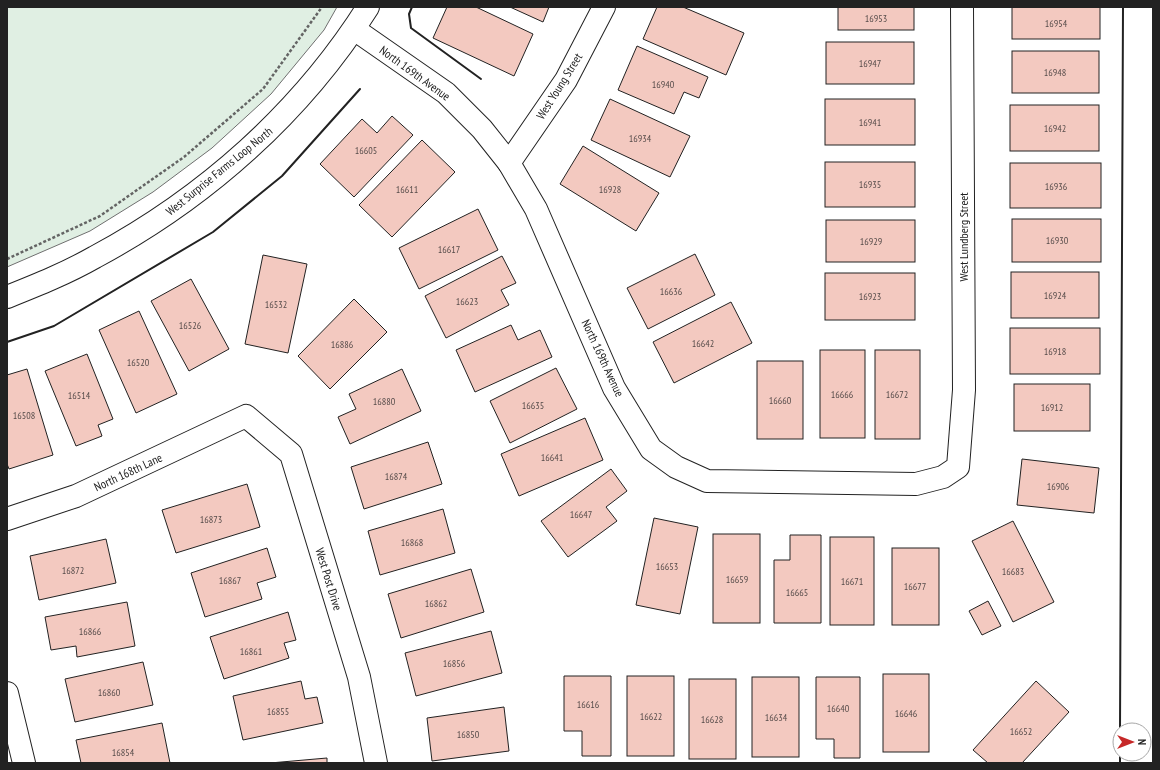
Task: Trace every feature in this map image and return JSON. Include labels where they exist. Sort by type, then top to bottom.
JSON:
[{"type":"street","name":"West Surprise Farms Loop North","points":[[7,297],[48,280],[94,258],[161,218],[189,199],[237,159],[274,125],[312,85],[354,29],[368,7]]},
{"type":"street","name":"West Young Street","points":[[510,162],[566,80],[604,7]]},
{"type":"street","name":"West Lundberg Street","points":[[958,467],[964,390],[962,7]]},
{"type":"street","name":"North 169th Avenue","points":[[354,29],[446,93],[482,129],[510,162],[536,209],[614,388],[651,449],[676,467],[707,481],[916,484],[943,477],[958,467]]},
{"type":"street","name":"North 168th Lane","points":[[7,519],[76,496],[246,416]]},
{"type":"street","name":"West Post Drive","points":[[246,416],[291,454],[359,677],[376,763]]},
{"type":"street","points":[[7,693],[24,763]]},
{"type":"path","points":[[7,259],[100,216],[184,157],[263,89],[322,7]]},
{"type":"green space","points":[[7,7],[337,7],[324,30],[271,94],[212,148],[153,192],[90,231],[7,267]]},
{"type":"building","points":[[447,7],[476,7],[533,34],[514,76],[433,38]]},
{"type":"building","points":[[510,7],[549,7],[543,22]]},
{"type":"building","points":[[657,7],[683,7],[744,33],[726,75],[643,39]]},
{"type":"building","points":[[838,7],[914,7],[914,30],[838,30]]},
{"type":"building","points":[[1012,7],[1100,7],[1100,39],[1012,39]]},
{"type":"building","points":[[826,42],[914,42],[914,84],[826,84]]},
{"type":"building","points":[[637,46],[708,77],[699,98],[684,92],[674,114],[618,90]]},
{"type":"building","points":[[1012,51],[1099,51],[1099,93],[1012,93]]},
{"type":"building","points":[[610,99],[690,136],[670,177],[591,140]]},
{"type":"building","points":[[825,99],[915,99],[915,145],[825,145]]},
{"type":"building","points":[[1010,105],[1099,105],[1099,151],[1010,151]]},
{"type":"building","points":[[392,116],[413,135],[354,197],[320,164],[362,119],[377,133]]},
{"type":"building","points":[[422,140],[455,172],[392,237],[359,205]]},
{"type":"building","points":[[583,146],[659,193],[636,231],[560,184]]},
{"type":"building","points":[[825,162],[915,162],[915,207],[825,207]]},
{"type":"building","points":[[1010,163],[1101,163],[1101,208],[1010,208]]},
{"type":"building","points":[[478,209],[498,250],[419,289],[399,248]]},
{"type":"building","points":[[1012,219],[1101,219],[1101,262],[1012,262]]},
{"type":"building","points":[[826,220],[915,220],[915,262],[826,262]]},
{"type":"building","points":[[695,254],[715,295],[648,329],[627,288]]},
{"type":"building","points":[[263,255],[307,264],[288,353],[245,344]]},
{"type":"building","points":[[502,256],[516,283],[501,290],[509,305],[446,338],[425,296]]},
{"type":"building","points":[[1011,272],[1099,272],[1099,318],[1011,318]]},
{"type":"building","points":[[825,273],[915,273],[915,320],[825,320]]},
{"type":"building","points":[[191,279],[229,349],[189,371],[151,301]]},
{"type":"building","points":[[354,299],[387,332],[330,389],[298,356]]},
{"type":"building","points":[[731,302],[752,343],[674,383],[653,342]]},
{"type":"building","points":[[139,311],[177,394],[136,413],[99,330]]},
{"type":"building","points":[[511,325],[518,340],[540,330],[552,357],[475,392],[456,350]]},
{"type":"building","points":[[1010,328],[1100,328],[1100,374],[1010,374]]},
{"type":"building","points":[[820,350],[865,350],[865,438],[820,438]]},
{"type":"building","points":[[875,350],[920,350],[920,439],[875,439]]},
{"type":"building","points":[[87,354],[113,419],[98,425],[102,436],[76,446],[45,371]]},
{"type":"building","points":[[757,361],[803,361],[803,439],[757,439]]},
{"type":"building","points":[[556,368],[577,409],[510,443],[490,401]]},
{"type":"building","points":[[27,369],[53,455],[9,469],[7,464],[7,375]]},
{"type":"building","points":[[402,369],[421,411],[350,444],[338,417],[356,409],[349,394]]},
{"type":"building","points":[[1014,384],[1090,384],[1090,431],[1014,431]]},
{"type":"building","points":[[585,418],[603,460],[519,496],[501,454]]},
{"type":"building","points":[[428,442],[442,484],[364,509],[351,467]]},
{"type":"building","points":[[1022,459],[1099,468],[1094,513],[1017,505]]},
{"type":"building","points":[[611,469],[627,491],[606,507],[617,521],[568,557],[541,521]]},
{"type":"building","points":[[247,484],[260,527],[176,553],[162,510]]},
{"type":"building","points":[[443,509],[455,553],[380,575],[368,531]]},
{"type":"building","points":[[654,518],[698,527],[680,614],[636,605]]},
{"type":"building","points":[[1013,521],[1054,602],[1013,622],[972,541]]},
{"type":"building","points":[[713,534],[760,534],[760,623],[713,623]]},
{"type":"building","points":[[790,535],[821,535],[821,623],[774,623],[774,560],[790,560]]},
{"type":"building","points":[[830,537],[874,537],[874,625],[830,625]]},
{"type":"building","points":[[106,539],[116,583],[39,600],[30,556]]},
{"type":"building","points":[[267,548],[276,577],[257,583],[262,599],[205,617],[191,573]]},
{"type":"building","points":[[892,548],[939,548],[939,625],[892,625]]},
{"type":"building","points":[[471,569],[484,612],[401,638],[388,594]]},
{"type":"building","points":[[988,601],[1001,626],[982,635],[969,611]]},
{"type":"building","points":[[127,602],[135,646],[77,657],[76,646],[51,650],[45,617]]},
{"type":"building","points":[[288,612],[296,640],[284,643],[289,658],[224,679],[210,637]]},
{"type":"building","points":[[491,631],[502,673],[416,696],[405,653]]},
{"type":"building","points":[[143,662],[153,705],[75,722],[65,679]]},
{"type":"building","points":[[883,674],[929,674],[929,752],[883,752]]},
{"type":"building","points":[[564,676],[611,676],[611,756],[582,756],[582,731],[564,731]]},
{"type":"building","points":[[627,676],[674,676],[674,756],[627,756]]},
{"type":"building","points":[[752,677],[799,677],[799,757],[752,757]]},
{"type":"building","points":[[816,677],[860,677],[860,758],[834,758],[834,739],[816,739]]},
{"type":"building","points":[[689,679],[736,679],[736,759],[689,759]]},
{"type":"building","points":[[301,681],[305,699],[317,697],[323,723],[243,740],[233,696]]},
{"type":"building","points":[[1036,681],[1069,712],[1022,763],[988,763],[973,750]]},
{"type":"building","points":[[504,707],[509,751],[432,761],[427,718]]},
{"type":"building","points":[[162,723],[170,763],[81,763],[76,740]]},
{"type":"building","points":[[327,758],[327,763],[270,763]]},
{"type":"wall","points":[[412,7],[409,14],[411,28],[481,79]]},
{"type":"wall","points":[[1120,722],[1123,7]]},
{"type":"wall","points":[[7,342],[54,326],[213,232],[282,176],[360,89]]}]
